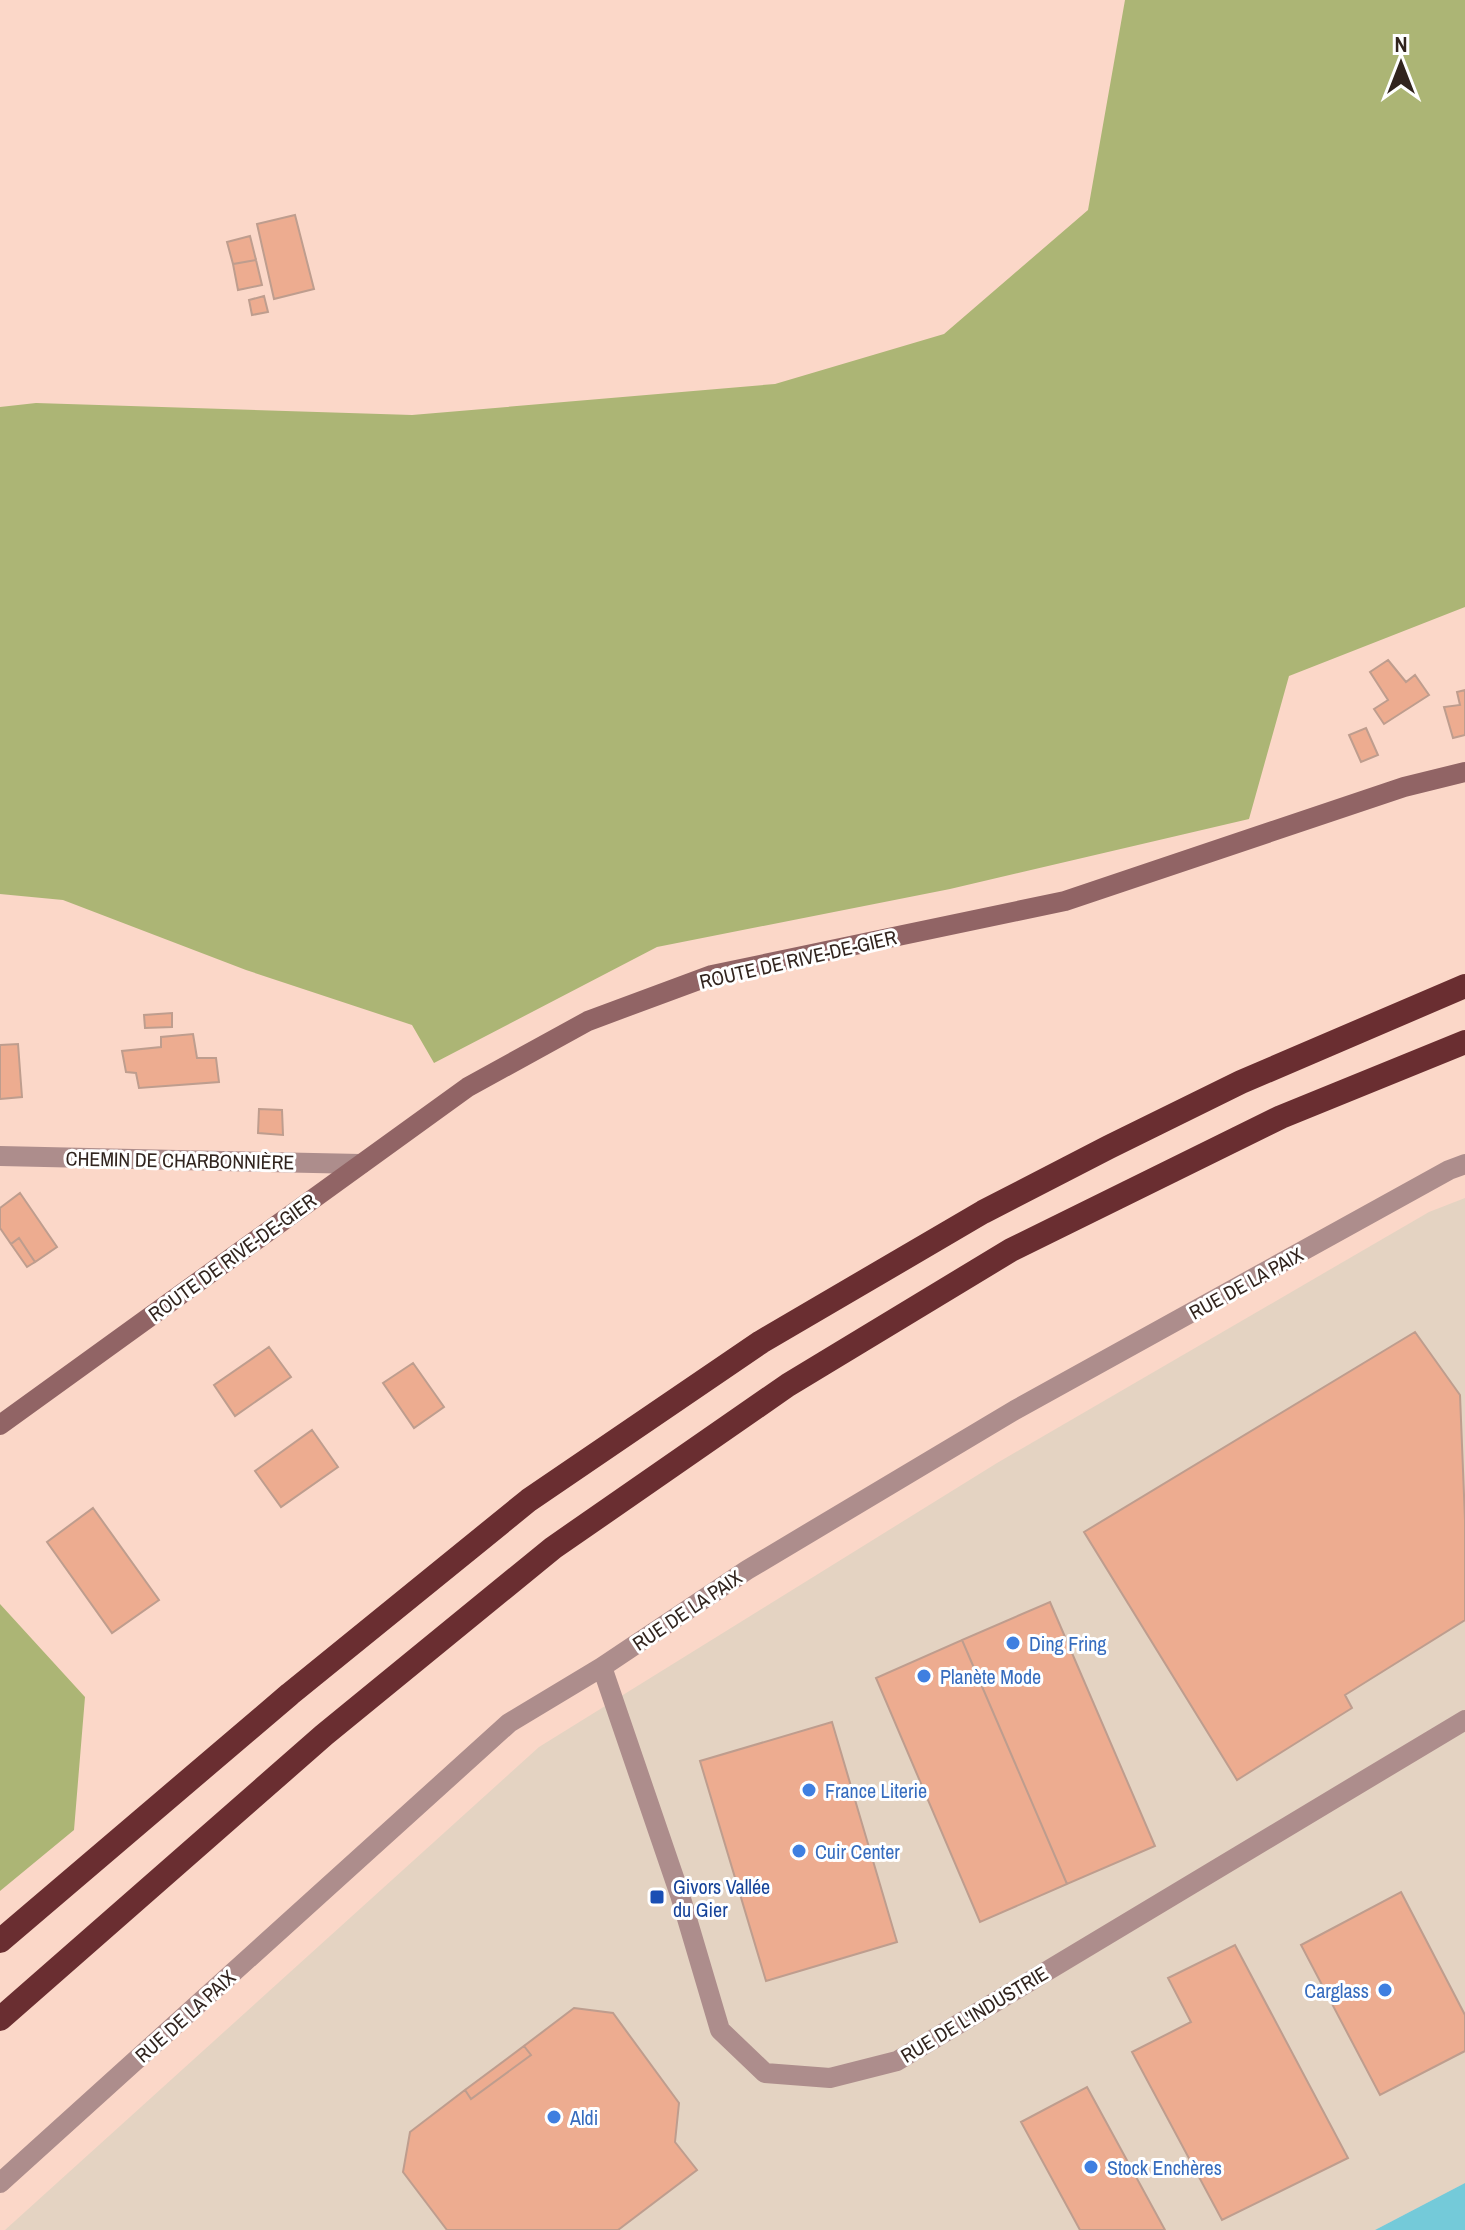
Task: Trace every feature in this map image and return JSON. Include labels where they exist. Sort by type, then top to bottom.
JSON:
[{"type":"highway","points":[[0,1941],[290,1694],[529,1500],[761,1342],[983,1212],[1109,1147],[1241,1082],[1465,986]]},
{"type":"highway","points":[[0,2019],[324,1735],[541,1558],[788,1385],[1011,1250],[1281,1117],[1465,1042]]},
{"type":"main road","name":"ROUTE DE RIVE-DE-GIER","points":[[0,1425],[468,1087],[574,1028],[712,975],[1065,901],[1404,787],[1465,772]]},
{"type":"street","name":"CHEMIN DE CHARBONNIÈRE","points":[[0,1156],[361,1164]]},
{"type":"street","name":"RUE DE LA PAIX","points":[[0,2183],[509,1723],[602,1667],[747,1570],[1015,1410],[1449,1170],[1465,1164]]},
{"type":"street","name":"RUE DE L'INDUSTRIE","points":[[602,1667],[680,1895],[720,2030],[765,2073],[830,2078],[897,2061],[1465,1720]]},
{"type":"shaded area","points":[[1465,1198],[1465,2183],[1375,2230],[5,2230],[539,1747],[997,1463],[1429,1212]]},
{"type":"green space","points":[[1125,0],[1465,0],[1465,607],[1289,676],[1249,819],[950,889],[657,947],[434,1063],[412,1025],[246,970],[63,900],[0,894],[0,407],[36,403],[412,415],[775,384],[944,334],[1088,210]]},
{"type":"green space","points":[[0,1604],[85,1697],[74,1830],[0,1891]]},
{"type":"water","points":[[1465,2183],[1465,2230],[1375,2230]]},
{"type":"building","points":[[295,215],[314,289],[274,299],[257,224]]},
{"type":"building","points":[[250,236],[256,260],[233,264],[227,242]]},
{"type":"building","points":[[256,260],[262,285],[238,290],[233,264]]},
{"type":"building","points":[[264,296],[268,312],[252,315],[249,300]]},
{"type":"building","points":[[1388,660],[1406,682],[1415,675],[1429,695],[1384,724],[1374,709],[1388,700],[1370,672]]},
{"type":"building","points":[[1465,690],[1465,735],[1453,738],[1444,707],[1460,705],[1457,692]]},
{"type":"building","points":[[1366,728],[1378,755],[1361,762],[1349,735]]},
{"type":"building","points":[[172,1013],[172,1027],[145,1028],[144,1015]]},
{"type":"building","points":[[193,1034],[197,1058],[216,1058],[219,1082],[139,1088],[136,1073],[126,1072],[122,1051],[161,1047],[161,1037]]},
{"type":"building","points":[[18,1044],[22,1097],[0,1099],[0,1045]]},
{"type":"building","points":[[259,1109],[282,1110],[283,1135],[258,1133]]},
{"type":"building","points":[[20,1193],[57,1247],[35,1262],[19,1238],[11,1244],[0,1228],[0,1208]]},
{"type":"building","points":[[19,1238],[35,1262],[27,1267],[11,1244]]},
{"type":"building","points":[[1415,1332],[1460,1395],[1465,1620],[1345,1695],[1352,1708],[1237,1780],[1084,1532]]},
{"type":"building","points":[[269,1347],[291,1377],[235,1416],[214,1385]]},
{"type":"building","points":[[413,1363],[444,1407],[414,1428],[383,1383]]},
{"type":"building","points":[[312,1430],[338,1467],[281,1507],[255,1471]]},
{"type":"building","points":[[93,1508],[159,1600],[112,1633],[47,1542]]},
{"type":"building","points":[[1050,1602],[1155,1846],[1067,1884],[962,1640]]},
{"type":"building","points":[[962,1640],[1067,1884],[980,1922],[876,1678]]},
{"type":"building","name":"Cuir Center","points":[[832,1722],[897,1942],[766,1981],[700,1761]]},
{"type":"building","points":[[1401,1892],[1465,2015],[1465,2051],[1380,2095],[1301,1945]]},
{"type":"building","points":[[1235,1945],[1348,2158],[1222,2220],[1132,2052],[1191,2022],[1168,1978]]},
{"type":"building","name":"Aldi","points":[[574,2008],[613,2013],[679,2103],[675,2142],[697,2170],[618,2230],[447,2230],[403,2172],[410,2132],[465,2090],[471,2099],[531,2055],[524,2046]]},
{"type":"building","points":[[524,2046],[531,2055],[471,2099],[465,2090]]},
{"type":"building","points":[[1087,2087],[1165,2230],[1080,2230],[1021,2122]]},
{"type":"place","name":"Ding Fring","points":[[1013,1643]]},
{"type":"place","name":"Planète Mode","points":[[924,1676]]},
{"type":"place","name":"France Literie","points":[[809,1790]]},
{"type":"place","name":"Cuir Center","points":[[799,1851]]},
{"type":"place","name":"Givors Vallée du Gier","points":[[657,1897]]},
{"type":"place","name":"Carglass","points":[[1385,1990]]},
{"type":"place","name":"Aldi","points":[[554,2117]]},
{"type":"place","name":"Stock Enchères","points":[[1091,2167]]}]
